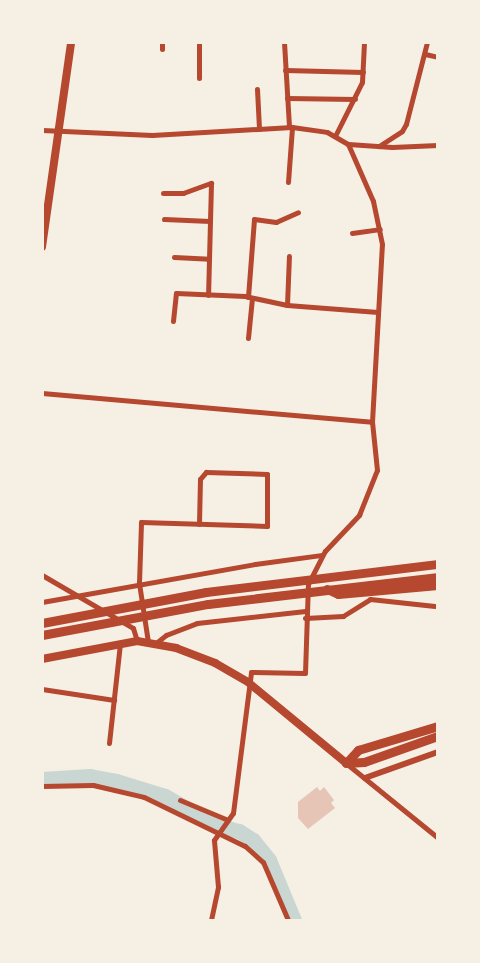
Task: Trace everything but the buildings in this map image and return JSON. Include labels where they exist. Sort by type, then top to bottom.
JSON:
[{"type":"highway","points":[[423,566],[438,560]]},
{"type":"highway","points":[[42,623],[206,592],[438,564]]},
{"type":"highway","points":[[42,635],[208,604],[438,577]]},
{"type":"highway","points":[[326,589],[338,594],[438,585]]},
{"type":"highway","points":[[346,763],[358,750],[438,726]]},
{"type":"highway","points":[[346,763],[364,762],[438,736]]},
{"type":"main road","points":[[42,247],[71,42]]},
{"type":"main road","points":[[42,658],[137,641],[152,643],[202,658],[249,683],[346,763]]},
{"type":"street","points":[[162,42],[162,49]]},
{"type":"street","points":[[199,78],[200,42]]},
{"type":"street","points":[[284,42],[287,98],[291,127],[288,182]]},
{"type":"street","points":[[335,136],[355,99],[363,72],[364,42]]},
{"type":"street","points":[[379,146],[402,131],[428,42]]},
{"type":"street","points":[[425,54],[438,57]]},
{"type":"street","points":[[285,70],[363,72]]},
{"type":"street","points":[[257,89],[259,128]]},
{"type":"street","points":[[287,98],[355,99]]},
{"type":"street","points":[[42,130],[152,135],[291,127],[318,130],[335,136],[348,144],[379,146],[438,145]]},
{"type":"street","points":[[211,920],[218,888],[214,850],[218,831],[227,822],[234,806],[251,672],[305,673],[305,611],[308,584],[322,555],[359,515],[373,481],[377,457],[372,422],[380,229],[373,202],[348,144]]},
{"type":"street","points":[[163,194],[183,193],[211,183],[208,294]]},
{"type":"street","points":[[248,338],[254,220],[276,222],[298,212]]},
{"type":"street","points":[[164,219],[210,221]]},
{"type":"street","points":[[352,233],[380,229]]},
{"type":"street","points":[[287,305],[289,256]]},
{"type":"street","points":[[174,257],[209,259]]},
{"type":"street","points":[[173,321],[176,293],[250,297],[287,305],[378,312]]},
{"type":"street","points":[[42,393],[372,422]]},
{"type":"street","points":[[199,524],[200,479],[206,472],[267,474],[267,526],[199,524],[141,522],[139,583],[152,643],[173,631],[198,623],[305,611]]},
{"type":"street","points":[[42,602],[139,583],[322,555]]},
{"type":"street","points":[[42,575],[78,594],[133,628],[137,641]]},
{"type":"street","points":[[305,618],[343,616],[370,599],[435,606]]},
{"type":"street","points":[[110,742],[120,643]]},
{"type":"street","points":[[42,689],[114,700]]},
{"type":"street","points":[[365,778],[438,752]]},
{"type":"street","points":[[346,763],[438,838]]},
{"type":"street","points":[[42,786],[78,784],[106,787],[155,800],[218,831],[255,852],[263,862],[288,920]]},
{"type":"street","points":[[180,800],[227,822]]},
{"type":"waterway","points":[[42,779],[90,776],[116,781],[165,796],[216,825],[239,831],[253,840],[269,860],[294,920]]}]
